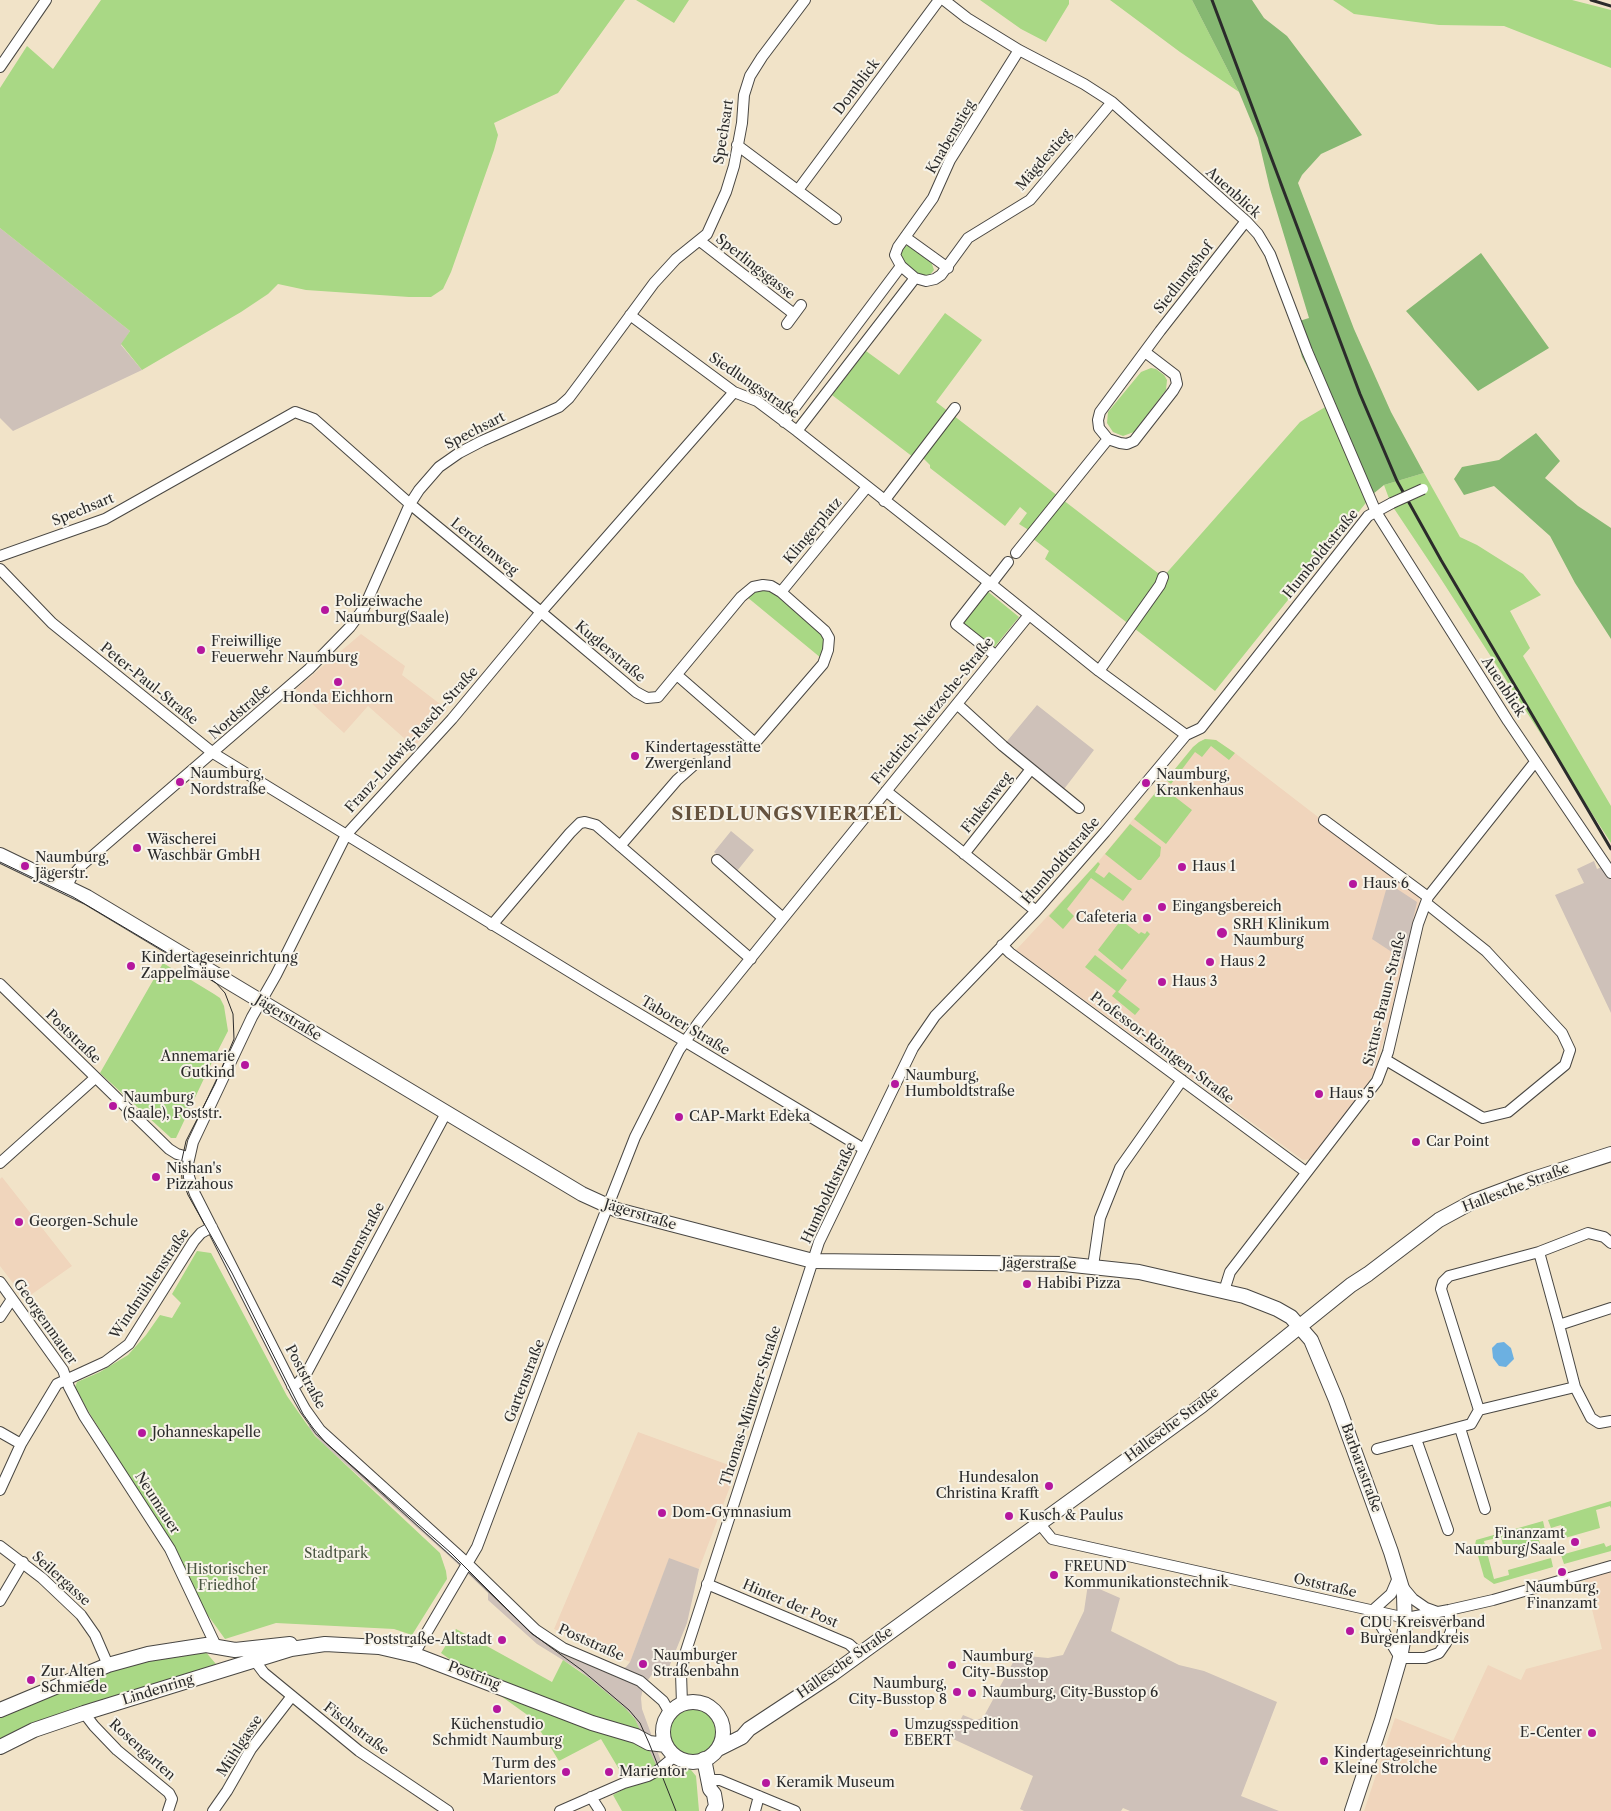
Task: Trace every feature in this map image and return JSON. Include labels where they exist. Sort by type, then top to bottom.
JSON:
[{"type":"main road","name":"Jägerstraße","points":[[0,854],[67,886],[446,1113],[586,1196],[608,1207],[791,1257],[813,1261],[1064,1264],[1139,1272],[1254,1299],[1291,1317],[1299,1325]]},
{"type":"main road","name":"Hallesche Straße","points":[[718,1748],[742,1737],[749,1729],[831,1675],[1201,1406],[1299,1325],[1423,1231],[1456,1210],[1530,1180],[1611,1154]]},
{"type":"main road","name":"Barbarastraße","points":[[1299,1325],[1311,1340],[1336,1400],[1398,1571],[1406,1618],[1400,1658],[1352,1811]]},
{"type":"main road","name":"Lindenring","points":[[0,1747],[34,1730],[232,1667],[256,1654],[285,1644],[307,1646]]},
{"type":"main road","name":"Postring","points":[[307,1646],[325,1644],[361,1645],[414,1654],[444,1664],[569,1714],[636,1736],[649,1743],[670,1750]]},
{"type":"main road","name":"Lindenring","points":[[0,1710],[108,1665],[148,1654],[196,1646],[256,1654]]},
{"type":"main road","points":[[222,1648],[235,1658],[232,1667]]},
{"type":"main road","points":[[636,1736],[654,1733],[663,1726],[670,1713],[682,1704],[692,1702],[704,1704],[713,1710],[721,1722],[722,1737],[718,1748],[713,1754],[704,1760],[688,1761],[670,1750],[663,1736],[663,1726]]},
{"type":"main road","points":[[721,1722],[749,1729]]},
{"type":"main road","points":[[704,1760],[716,1806],[711,1811]]},
{"type":"street","points":[[0,67],[46,0]]},
{"type":"street","name":"Spechsart","points":[[0,556],[105,519],[294,412],[314,419],[410,504],[419,490],[439,467],[454,456],[482,441],[559,407],[574,391],[654,283],[676,259],[707,234],[726,192],[738,145],[744,95],[750,76],[805,0]]},
{"type":"street","name":"Domblick","points":[[798,190],[939,0]]},
{"type":"street","name":"Auenblick","points":[[944,0],[967,18],[1019,50],[1084,84],[1112,102],[1246,221],[1258,234],[1270,254],[1307,350],[1376,512],[1535,762],[1611,873]]},
{"type":"street","name":"Knabenstieg","points":[[906,237],[933,198],[950,160],[1019,50]]},
{"type":"street","name":"Mägdestieg","points":[[915,278],[926,281],[941,275],[948,268],[968,238],[1030,200],[1112,102]]},
{"type":"street","points":[[738,145],[836,219]]},
{"type":"street","name":"Siedlungshof","points":[[1108,439],[1099,428],[1100,412],[1246,221]]},
{"type":"street","points":[[797,431],[915,278],[901,266],[895,255],[898,247],[906,237],[948,268]]},
{"type":"street","name":"Sperlingsgasse","points":[[700,241],[794,314]]},
{"type":"street","points":[[784,422],[901,266]]},
{"type":"street","points":[[787,324],[801,305]]},
{"type":"street","name":"Siedlungsstraße","points":[[630,315],[734,392],[757,401],[797,431],[1099,670],[1186,735]]},
{"type":"street","points":[[1016,553],[1108,439],[1127,444],[1134,440],[1177,384],[1175,375],[1145,352]]},
{"type":"street","name":"Franz-Ludwig-Rasch-Straße","points":[[188,1157],[195,1137],[252,1016],[276,975],[346,835],[452,719],[541,612],[734,392]]},
{"type":"street","points":[[884,501],[955,408]]},
{"type":"street","name":"Klingerplatz","points":[[780,592],[867,488]]},
{"type":"street","points":[[1376,512],[1423,489]]},
{"type":"street","name":"Lerchenweg","points":[[410,504],[541,612]]},
{"type":"street","name":"Nordstraße","points":[[67,886],[72,876],[85,863],[310,669],[350,628],[364,608],[410,504]]},
{"type":"street","name":"Humboldtstraße","points":[[813,1261],[822,1236],[907,1060],[935,1016],[1036,911],[1186,735],[1201,728],[1368,516],[1376,512]]},
{"type":"street","points":[[995,655],[956,624],[985,586],[991,584],[1008,562]]},
{"type":"street","name":"Peter-Paul-Straße","points":[[0,569],[52,624],[213,753],[346,835]]},
{"type":"street","points":[[1099,670],[1160,585],[1163,577]]},
{"type":"street","name":"Kuglerstraße","points":[[541,612],[636,692],[647,698],[658,697],[741,597],[753,587],[771,586],[780,592]]},
{"type":"street","points":[[677,675],[755,743],[823,664],[828,650],[829,638],[825,631],[780,592]]},
{"type":"street","name":"Friedrich-Nietzsche-Straße","points":[[608,1207],[639,1128],[684,1042],[1029,615]]},
{"type":"street","name":"Finkenweg","points":[[956,704],[1003,746],[1079,808]]},
{"type":"street","name":"Sixtus-Braun-Straße","points":[[1224,1291],[1230,1272],[1377,1081],[1386,1060],[1418,924],[1427,900],[1535,762]]},
{"type":"street","points":[[620,846],[678,780],[695,764]]},
{"type":"street","name":"Finkenweg","points":[[964,854],[1031,769]]},
{"type":"street","points":[[886,791],[1036,911]]},
{"type":"street","points":[[1324,820],[1427,900],[1486,950],[1562,1033],[1570,1050],[1565,1065],[1508,1112],[1483,1118],[1386,1060]]},
{"type":"street","points":[[492,925],[580,823],[585,822],[596,825],[751,959]]},
{"type":"street","name":"Taborer Straße","points":[[346,835],[684,1042],[864,1149]]},
{"type":"street","points":[[717,860],[783,918]]},
{"type":"street","name":"Professor-Röntgen-Straße","points":[[1002,945],[1306,1172]]},
{"type":"street","name":"Poststraße","points":[[0,984],[168,1149],[188,1157],[190,1181],[212,1227],[292,1386],[310,1417],[326,1436],[468,1564],[536,1630],[578,1655],[632,1676],[644,1683],[663,1701],[670,1713]]},
{"type":"street","points":[[0,1163],[95,1078]]},
{"type":"street","points":[[1093,1266],[1100,1218],[1120,1168],[1182,1080]]},
{"type":"street","name":"Blumenstraße","points":[[292,1386],[298,1383],[306,1374],[446,1113]]},
{"type":"street","name":"Gartenstraße","points":[[414,1654],[477,1547],[608,1207]]},
{"type":"street","name":"Windmühlenstraße","points":[[0,1490],[21,1444],[57,1384],[105,1362],[129,1344],[198,1236],[212,1227]]},
{"type":"street","points":[[1479,1410],[1441,1289],[1443,1282],[1449,1276],[1539,1252],[1588,1233],[1604,1237],[1611,1243]]},
{"type":"street","points":[[1539,1252],[1575,1387],[1590,1418],[1599,1423],[1611,1421]]},
{"type":"street","name":"Thomas-Müntzer-Straße","points":[[682,1704],[682,1664],[813,1261]]},
{"type":"street","name":"Georgenmauer","points":[[0,1282],[67,1378]]},
{"type":"street","points":[[0,1317],[12,1299]]},
{"type":"street","points":[[1559,1325],[1611,1308]]},
{"type":"street","name":"Neumauer","points":[[67,1378],[69,1387],[84,1416],[170,1548],[222,1648]]},
{"type":"street","points":[[1377,1449],[1471,1424],[1479,1410],[1575,1387]]},
{"type":"street","points":[[1460,1428],[1485,1509]]},
{"type":"street","points":[[0,1432],[21,1444]]},
{"type":"street","points":[[1416,1439],[1448,1530]]},
{"type":"street","name":"Oststraße","points":[[1039,1523],[1052,1539],[1406,1618],[1449,1610],[1611,1566]]},
{"type":"street","name":"Seilergasse","points":[[0,1546],[42,1578],[81,1615],[95,1635],[108,1665]]},
{"type":"street","points":[[0,1601],[23,1562]]},
{"type":"street","points":[[1398,1571],[1397,1580],[1391,1594],[1372,1611],[1400,1658],[1425,1658],[1439,1653],[1451,1631],[1449,1610]]},
{"type":"street","name":"Hinter der Post","points":[[707,1584],[850,1644],[859,1653]]},
{"type":"street","points":[[1402,1586],[1426,1608],[1438,1612]]},
{"type":"street","name":"Fischstraße","points":[[256,1654],[261,1670],[359,1751],[448,1811]]},
{"type":"street","name":"Mühlgasse","points":[[213,1811],[251,1749],[292,1696]]},
{"type":"street","name":"Rosengarten","points":[[84,1713],[117,1750],[168,1792],[172,1799],[168,1811]]},
{"type":"street","points":[[560,1811],[624,1783],[650,1775],[670,1750]]},
{"type":"street","points":[[709,1785],[720,1780],[795,1811]]},
{"type":"street","points":[[755,1811],[759,1796]]},
{"type":"street","points":[[591,1797],[600,1811]]},
{"type":"shaded area","points":[[0,228],[130,331],[121,345],[142,370],[13,431],[0,418]]},
{"type":"shaded area","points":[[361,634],[405,666],[402,675],[448,710],[414,747],[368,706],[344,733],[296,689]]},
{"type":"shaded area","points":[[1037,705],[1094,750],[1061,793],[1003,746]]},
{"type":"shaded area","name":"SRH Klinikum Naumburg","points":[[1206,739],[1216,740],[1235,753],[1418,894],[1420,903],[1375,1070],[1362,1094],[1310,1159],[1303,1160],[1016,950],[1098,862],[1193,747]]},
{"type":"shaded area","points":[[731,831],[754,850],[737,871],[714,852]]},
{"type":"shaded area","points":[[1594,861],[1597,869],[1602,867],[1611,880],[1611,1013],[1555,895],[1584,883],[1577,869]]},
{"type":"shaded area","points":[[1388,883],[1417,902],[1404,960],[1372,939]]},
{"type":"shaded area","name":"Georgen-Schule","points":[[2,1177],[72,1266],[25,1299],[0,1266],[0,1179]]},
{"type":"shaded area","points":[[312,1423],[438,1538],[523,1623],[613,1673],[626,1667],[630,1662],[669,1558],[699,1569],[687,1623],[665,1677],[653,1673],[643,1687],[641,1698],[642,1709],[662,1764],[674,1811],[635,1719],[630,1713],[579,1670],[537,1644],[488,1600],[488,1593],[449,1556],[323,1444],[308,1427]]},
{"type":"shaded area","name":"Dom-Gymnasium","points":[[638,1432],[737,1468],[699,1569],[669,1559],[630,1662],[554,1629]]},
{"type":"shaded area","points":[[1611,1567],[1611,1811],[1364,1811],[1395,1718],[1453,1741],[1488,1665],[1521,1680],[1526,1669],[1602,1649],[1583,1574]]},
{"type":"shaded area","points":[[1088,1584],[1120,1598],[1111,1631],[1179,1665],[1204,1671],[1277,1702],[1241,1796],[1279,1811],[1130,1811],[1123,1808],[1121,1811],[1024,1811],[1020,1809],[1033,1776],[951,1738],[963,1715],[975,1720],[983,1718],[1017,1655],[1048,1658],[1063,1655],[1084,1611]]},
{"type":"green space","points":[[101,0],[625,0],[558,93],[494,123],[498,135],[494,150],[451,272],[443,289],[431,297],[409,297],[306,290],[278,284],[268,294],[241,312],[142,370],[121,344],[130,331],[0,228],[0,88],[27,46],[53,69]]},
{"type":"green space","points":[[636,0],[689,0],[674,23]]},
{"type":"green space","points":[[980,0],[1069,0],[1069,4],[1046,42],[1021,29]]},
{"type":"green space","points":[[1110,0],[1192,0],[1239,92],[1180,52]]},
{"type":"green space","points":[[1192,0],[1252,0],[1264,18],[1287,36],[1362,135],[1321,154],[1302,175],[1298,183],[1354,329],[1391,412],[1424,473],[1384,485],[1373,494],[1302,357],[1293,323],[1309,318],[1270,189],[1258,138],[1239,92]]},
{"type":"green space","points":[[1333,0],[1572,0],[1611,10],[1611,68],[1504,26],[1439,25],[1354,14]]},
{"type":"green space","points":[[906,246],[910,246],[931,261],[934,270],[929,276],[922,277],[901,261],[898,253]]},
{"type":"green space","points":[[1481,253],[1549,348],[1478,391],[1406,311]]},
{"type":"green space","points":[[945,313],[982,340],[936,402],[1163,577],[1300,422],[1327,406],[1373,494],[1215,691],[1045,559],[1049,551],[1032,538],[1027,529],[1019,524],[1027,513],[1020,507],[1005,526],[930,468],[930,465],[923,458],[913,457],[832,395],[866,351],[899,375]]},
{"type":"green space","points":[[1151,368],[1164,375],[1167,380],[1166,390],[1134,432],[1123,436],[1113,432],[1107,423],[1108,412],[1141,372]]},
{"type":"green space","points":[[1536,433],[1560,461],[1545,478],[1578,506],[1611,528],[1611,639],[1575,583],[1550,536],[1494,486],[1464,495],[1454,479],[1462,467],[1499,460]]},
{"type":"green space","points":[[1424,473],[1460,537],[1477,545],[1523,574],[1541,595],[1510,611],[1530,648],[1523,656],[1611,806],[1611,843],[1391,504],[1384,485]]},
{"type":"green space","points":[[763,589],[770,590],[822,635],[826,641],[821,658],[747,597],[751,593]]},
{"type":"green space","points":[[986,590],[1019,617],[992,650],[959,623]]},
{"type":"green space","points":[[1205,739],[1216,740],[1235,753],[1229,760],[1211,746],[1202,757],[1195,752],[1171,784],[1166,780],[1193,747]]},
{"type":"green space","points":[[1161,786],[1192,810],[1166,844],[1134,819]]},
{"type":"green space","points":[[1130,824],[1161,847],[1160,856],[1141,880],[1138,880],[1105,854]]},
{"type":"green space","points":[[1098,862],[1100,864],[1095,872],[1104,878],[1109,872],[1132,889],[1123,901],[1091,878],[1067,909],[1074,916],[1063,929],[1049,916]]},
{"type":"green space","points":[[1121,920],[1139,934],[1141,932],[1145,934],[1147,931],[1150,934],[1122,970],[1098,950]]},
{"type":"green space","points":[[1095,955],[1127,980],[1118,992],[1140,1009],[1135,1015],[1112,996],[1116,991],[1085,967]]},
{"type":"green space","points":[[163,963],[220,998],[224,1006],[228,1031],[176,1138],[171,1138],[100,1073]]},
{"type":"green space","name":"Stadtpark","points":[[197,1251],[211,1253],[287,1396],[315,1436],[440,1553],[447,1579],[412,1635],[394,1629],[276,1623],[225,1639],[194,1596],[173,1546],[90,1414],[75,1387],[77,1382],[100,1372],[128,1355],[146,1335],[160,1315],[172,1318],[181,1303],[172,1294]]},
{"type":"green space","points":[[1611,1501],[1611,1508],[1610,1506],[1596,1510],[1600,1528],[1565,1538],[1561,1525],[1551,1528],[1548,1520]]},
{"type":"green space","points":[[1543,1521],[1545,1530],[1536,1532],[1540,1543],[1505,1553],[1501,1537],[1484,1541],[1494,1579],[1509,1575],[1508,1570],[1551,1558],[1553,1567],[1494,1584],[1484,1577],[1475,1545],[1476,1540]]},
{"type":"green space","points":[[1604,1543],[1606,1547],[1611,1545],[1611,1551],[1564,1564],[1561,1555]]},
{"type":"green space","points":[[456,1629],[552,1682],[563,1660],[589,1678],[625,1708],[635,1719],[657,1767],[665,1770],[682,1766],[691,1770],[696,1776],[699,1811],[622,1811],[613,1795],[629,1786],[601,1739],[559,1761],[533,1719],[441,1653]]},
{"type":"green space","points":[[204,1650],[216,1664],[134,1692],[0,1742],[0,1715],[91,1677],[144,1660]]},
{"type":"green space","points":[[688,1708],[698,1708],[710,1715],[717,1727],[717,1737],[710,1749],[698,1756],[688,1756],[680,1752],[673,1745],[669,1737],[669,1727],[673,1719],[680,1712]]},
{"type":"water","points":[[1504,1342],[1511,1348],[1514,1359],[1506,1367],[1499,1366],[1493,1358],[1492,1348],[1497,1343]]},
{"type":"tram line","points":[[0,862],[73,897],[203,974],[216,983],[225,993],[233,1014],[234,1039],[215,1084],[186,1141],[181,1164],[182,1179],[188,1195],[232,1273],[303,1414],[325,1442],[451,1553],[530,1632],[583,1671],[629,1710],[640,1723],[676,1811]]},
{"type":"railway","points":[[1212,0],[1360,394],[1397,481],[1441,560],[1611,849]]},
{"type":"railway","points":[[1591,0],[1611,6]]},
{"type":"place","name":"Polizeiwache Naumburg(Saale)","points":[[325,610]]},
{"type":"place","name":"Freiwillige Feuerwehr Naumburg","points":[[201,650]]},
{"type":"place","name":"Honda Eichhorn","points":[[338,682]]},
{"type":"place","name":"Kindertagesstätte Zwergenland","points":[[635,756]]},
{"type":"place","name":"Naumburg, Nordstraße","points":[[180,782]]},
{"type":"place","name":"Naumburg, Krankenhaus","points":[[1146,783]]},
{"type":"place","name":"Wäscherei Waschbär GmbH","points":[[137,848]]},
{"type":"place","name":"Naumburg, Jägerstr.","points":[[25,866]]},
{"type":"place","name":"Haus 1","points":[[1182,867]]},
{"type":"place","name":"Haus 6","points":[[1353,884]]},
{"type":"place","name":"Eingangsbereich","points":[[1162,907]]},
{"type":"place","name":"Cafeteria","points":[[1147,918]]},
{"type":"place","name":"SRH Klinikum Naumburg","points":[[1222,933]]},
{"type":"place","name":"Haus 2","points":[[1210,962]]},
{"type":"place","name":"Kindertageseinrichtung Zappelmäuse","points":[[131,966]]},
{"type":"place","name":"Haus 3","points":[[1162,982]]},
{"type":"place","name":"Annemarie Gutkind","points":[[245,1065]]},
{"type":"place","name":"Naumburg, Humboldtstraße","points":[[895,1084]]},
{"type":"place","name":"Haus 5","points":[[1319,1094]]},
{"type":"place","name":"Naumburg (Saale), Poststr.","points":[[113,1106]]},
{"type":"place","name":"CAP-Markt Edeka","points":[[679,1117]]},
{"type":"place","name":"Car Point","points":[[1416,1142]]},
{"type":"place","name":"Nishan's Pizzahous","points":[[156,1177]]},
{"type":"place","name":"Georgen-Schule","points":[[19,1222]]},
{"type":"place","name":"Habibi Pizza","points":[[1027,1284]]},
{"type":"place","name":"Johanneskapelle","points":[[142,1433]]},
{"type":"place","name":"Hundesalon Christina Krafft","points":[[1049,1486]]},
{"type":"place","name":"Dom-Gymnasium","points":[[662,1513]]},
{"type":"place","name":"Kusch & Paulus","points":[[1009,1516]]},
{"type":"place","name":"Finanzamt Naumburg/Saale","points":[[1575,1542]]},
{"type":"place","name":"Naumburg, Finanzamt","points":[[1562,1572]]},
{"type":"place","name":"FREUND Kommunikationstechnik","points":[[1054,1575]]},
{"type":"place","name":"CDU Kreisverband Burgenlandkreis","points":[[1350,1631]]},
{"type":"place","name":"Poststraße-Altstadt","points":[[502,1640]]},
{"type":"place","name":"Naumburger Straßenbahn","points":[[643,1664]]},
{"type":"place","name":"Naumburg City-Busstop","points":[[952,1665]]},
{"type":"place","name":"Zur Alten Schmiede","points":[[31,1680]]},
{"type":"place","name":"Naumburg, City-Busstop 8","points":[[957,1692]]},
{"type":"place","name":"Naumburg, City-Busstop 6","points":[[972,1693]]},
{"type":"place","name":"Küchenstudio Schmidt Naumburg","points":[[497,1709]]},
{"type":"place","name":"Umzugsspedition EBERT","points":[[894,1733]]},
{"type":"place","name":"E-Center","points":[[1592,1733]]},
{"type":"place","name":"Kindertageseinrichtung Kleine Strolche","points":[[1324,1761]]},
{"type":"place","name":"Turm des Marientors","points":[[566,1772]]},
{"type":"place","name":"Marientor","points":[[609,1772]]},
{"type":"place","name":"Keramik Museum","points":[[766,1783]]},
{"type":"district","name":"SIEDLUNGSVIERTEL","points":[[787,815]]},
{"type":"park label","name":"Historischer Friedhof","points":[[227,1578]]}]
